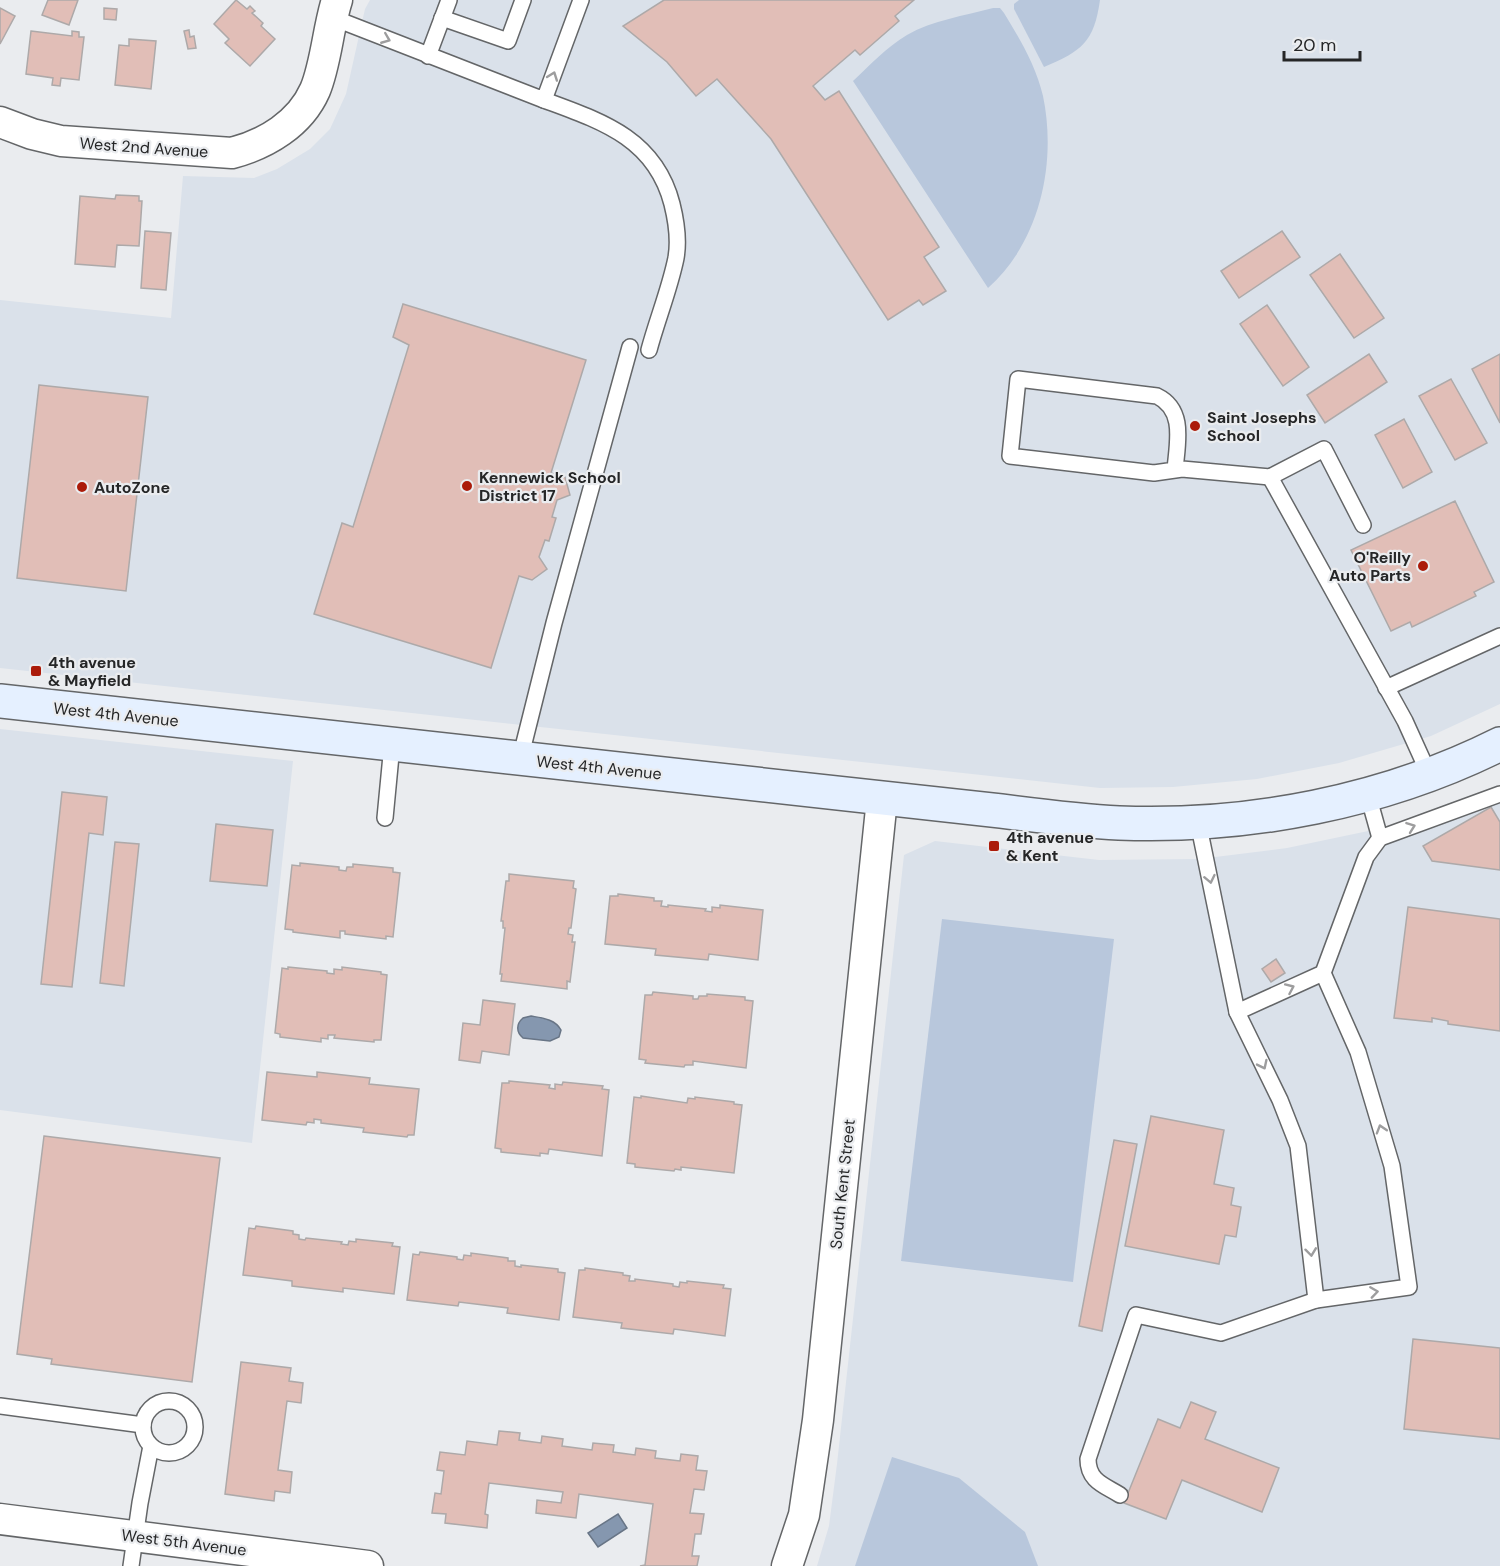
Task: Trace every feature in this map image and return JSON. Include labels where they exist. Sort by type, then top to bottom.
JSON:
[{"type":"main road","name":"West 4th Avenue","points":[[0,701],[882,799],[1119,823],[1198,822],[1298,810],[1368,795],[1429,774],[1500,744]]},
{"type":"street","name":"West 2nd Avenue","points":[[0,122],[32,134],[62,141],[232,153],[251,148],[269,140],[285,128],[302,110],[314,91],[334,8]]},
{"type":"street","name":"South Kent Street","points":[[788,1566],[804,1515],[818,1420],[882,799]]},
{"type":"street","name":"West 5th Avenue","points":[[0,1519],[361,1566]]},
{"type":"lane","points":[[428,56],[448,0]]},
{"type":"lane","points":[[442,18],[508,41],[523,0]]},
{"type":"lane","points":[[544,100],[581,0]]},
{"type":"lane","points":[[334,8],[428,56],[598,120],[626,136],[660,172],[675,215],[676,257],[649,350]]},
{"type":"lane","points":[[520,759],[551,633],[630,347]]},
{"type":"lane","points":[[1175,470],[1176,421],[1173,409],[1167,401],[1157,396],[1018,379],[1010,456],[1154,472],[1175,470],[1270,477],[1324,449],[1363,525]]},
{"type":"lane","points":[[1270,477],[1405,721],[1429,774]]},
{"type":"lane","points":[[1386,688],[1500,636]]},
{"type":"lane","points":[[385,818],[392,745]]},
{"type":"lane","points":[[1120,1495],[1093,1478],[1088,1469],[1088,1459],[1136,1315],[1221,1334],[1316,1300],[1408,1287],[1392,1166],[1358,1052],[1323,973],[1366,857],[1380,838],[1500,794]]},
{"type":"lane","points":[[1368,795],[1380,838]]},
{"type":"lane","points":[[1198,822],[1237,1012],[1280,1100],[1298,1146],[1316,1300]]},
{"type":"lane","points":[[1237,1012],[1323,973]]},
{"type":"lane","points":[[167,1401],[183,1405],[190,1411],[194,1418],[194,1435],[183,1449],[167,1453],[151,1446],[146,1439],[143,1425],[146,1414],[152,1408],[167,1401]]},
{"type":"lane","points":[[0,1406],[143,1425]]},
{"type":"lane","points":[[131,1566],[151,1446]]},
{"type":"shaded area","points":[[370,0],[1500,0],[1500,704],[1431,736],[1339,763],[1257,779],[1173,787],[1100,788],[0,668],[0,300],[171,318],[183,176],[254,178],[277,169],[310,149],[330,129],[346,94],[365,9]]},
{"type":"shaded area","points":[[1019,0],[1100,0],[1094,26],[1084,43],[1068,56],[1044,67],[1014,9],[1014,4]]},
{"type":"shaded area","points":[[1000,8],[1004,13],[1032,63],[1043,96],[1048,148],[1040,200],[1032,225],[1006,269],[988,288],[853,81],[907,35],[938,22]]},
{"type":"shaded area","points":[[0,729],[293,761],[252,1143],[0,1110]]},
{"type":"shaded area","points":[[1500,793],[1500,1566],[817,1566],[829,1526],[837,1464],[904,855],[935,841],[1099,860],[1199,859],[1287,848],[1373,830],[1397,831]]},
{"type":"shaded area","points":[[942,919],[1114,939],[1073,1282],[901,1261]]},
{"type":"shaded area","points":[[531,1016],[555,1023],[561,1030],[559,1037],[550,1041],[523,1038],[518,1031],[518,1025],[523,1018]]},
{"type":"shaded area","points":[[892,1457],[959,1478],[1025,1532],[1038,1566],[855,1566]]},
{"type":"shaded area","points":[[618,1514],[627,1528],[598,1547],[588,1533]]},
{"type":"building","points":[[48,0],[78,0],[69,25],[42,15]]},
{"type":"building","points":[[236,0],[247,9],[250,6],[255,11],[252,13],[263,23],[261,26],[275,39],[250,66],[225,43],[229,39],[214,24]]},
{"type":"building","points":[[664,0],[914,0],[895,16],[899,21],[860,55],[855,50],[813,86],[825,100],[839,91],[939,247],[924,257],[946,291],[923,305],[919,300],[888,320],[771,139],[717,79],[696,96],[667,62],[623,26]]},
{"type":"building","points":[[0,8],[15,16],[0,44]]},
{"type":"building","points":[[104,8],[117,9],[116,20],[104,19]]},
{"type":"building","points":[[189,30],[190,37],[194,36],[196,48],[188,49],[184,31]]},
{"type":"building","points":[[31,31],[72,36],[72,31],[79,32],[79,37],[84,37],[79,80],[61,78],[60,86],[52,85],[53,78],[26,74]]},
{"type":"building","points":[[129,39],[156,41],[151,89],[115,85],[119,45],[129,46]]},
{"type":"building","points":[[116,195],[139,196],[139,201],[142,201],[139,246],[117,245],[115,267],[75,264],[80,196],[115,199]]},
{"type":"building","points":[[145,231],[171,233],[166,290],[141,288]]},
{"type":"building","points":[[1282,231],[1300,257],[1239,298],[1221,271]]},
{"type":"building","points":[[1340,254],[1384,318],[1354,338],[1310,275]]},
{"type":"building","name":"Kennewick School District 17","points":[[403,304],[586,360],[551,473],[565,477],[570,495],[557,500],[552,517],[556,518],[549,541],[545,540],[539,557],[547,569],[532,580],[519,576],[491,668],[314,614],[342,523],[353,527],[409,345],[393,337]]},
{"type":"building","points":[[1267,305],[1309,367],[1283,386],[1240,324]]},
{"type":"building","points":[[1369,354],[1387,382],[1325,423],[1307,395]]},
{"type":"building","points":[[1500,354],[1500,423],[1472,369]]},
{"type":"building","points":[[1451,379],[1487,443],[1455,460],[1419,396]]},
{"type":"building","name":"AutoZone","points":[[39,385],[148,397],[126,591],[17,578]]},
{"type":"building","points":[[1404,419],[1432,472],[1403,488],[1375,435]]},
{"type":"building","name":"O'Reilly Auto Parts","points":[[1455,501],[1494,582],[1474,592],[1476,596],[1412,627],[1410,622],[1391,631],[1351,550]]},
{"type":"building","points":[[62,792],[107,797],[103,835],[89,833],[72,987],[41,984]]},
{"type":"building","points":[[1491,807],[1500,822],[1500,870],[1432,861],[1423,846]]},
{"type":"building","points":[[216,824],[273,830],[267,886],[210,881]]},
{"type":"building","points":[[115,842],[139,844],[124,986],[100,983]]},
{"type":"building","points":[[300,863],[339,867],[339,870],[346,871],[347,867],[353,867],[353,864],[393,868],[393,872],[400,873],[393,937],[386,936],[386,939],[345,934],[345,931],[340,931],[340,938],[285,929],[292,865],[300,866]]},
{"type":"building","points":[[509,874],[574,881],[573,888],[576,889],[571,928],[568,934],[573,935],[572,942],[575,942],[567,989],[501,981],[505,928],[501,921]]},
{"type":"building","points":[[618,894],[654,898],[654,901],[662,901],[661,906],[706,909],[705,911],[712,912],[712,907],[720,908],[720,905],[763,910],[758,960],[709,954],[708,960],[655,955],[656,949],[605,944],[610,896],[618,896]]},
{"type":"building","points":[[1408,907],[1500,919],[1500,1031],[1448,1024],[1448,1021],[1432,1018],[1432,1022],[1394,1018]]},
{"type":"building","points":[[1276,959],[1285,973],[1271,982],[1262,969]]},
{"type":"building","points":[[288,967],[327,971],[327,973],[334,974],[334,969],[342,970],[342,967],[381,972],[387,975],[381,1040],[374,1040],[374,1042],[334,1038],[335,1035],[328,1035],[328,1039],[321,1038],[321,1042],[280,1037],[280,1034],[275,1033],[282,968],[288,969]]},
{"type":"building","points":[[653,992],[693,996],[693,999],[707,996],[707,994],[745,997],[745,1000],[753,1001],[746,1068],[693,1061],[693,1065],[684,1067],[645,1063],[646,1060],[639,1059],[645,995],[652,995]]},
{"type":"building","points":[[483,1000],[515,1004],[509,1055],[482,1051],[480,1063],[459,1060],[463,1023],[480,1025]]},
{"type":"building","points":[[267,1072],[317,1077],[317,1072],[370,1078],[369,1084],[419,1089],[414,1135],[407,1137],[363,1132],[364,1128],[321,1123],[321,1120],[314,1119],[314,1123],[307,1122],[306,1125],[262,1120]]},
{"type":"building","points":[[509,1081],[550,1085],[549,1088],[555,1089],[555,1084],[562,1085],[563,1082],[603,1086],[602,1089],[609,1090],[602,1156],[549,1149],[548,1154],[540,1153],[540,1156],[501,1152],[501,1149],[495,1148],[502,1083],[509,1083]]},
{"type":"building","points":[[641,1096],[687,1103],[688,1098],[695,1099],[695,1097],[742,1105],[734,1173],[681,1167],[681,1170],[675,1169],[674,1171],[635,1167],[635,1164],[627,1163],[634,1097],[641,1098]]},
{"type":"building","points":[[1151,1116],[1224,1130],[1214,1184],[1234,1188],[1231,1205],[1241,1207],[1236,1237],[1225,1235],[1219,1264],[1125,1246]]},
{"type":"building","points":[[44,1136],[220,1158],[192,1382],[51,1364],[52,1359],[17,1354]]},
{"type":"building","points":[[1114,1140],[1137,1144],[1102,1331],[1079,1326]]},
{"type":"building","points":[[256,1226],[293,1231],[293,1234],[299,1235],[299,1239],[305,1240],[306,1238],[342,1242],[341,1244],[348,1245],[349,1241],[356,1242],[356,1239],[393,1243],[392,1246],[400,1247],[394,1294],[343,1288],[343,1292],[292,1286],[292,1281],[243,1275],[249,1228],[255,1229]]},
{"type":"building","points":[[420,1252],[457,1257],[463,1260],[464,1255],[471,1256],[471,1253],[508,1258],[508,1261],[515,1261],[515,1266],[558,1269],[558,1272],[565,1273],[559,1320],[507,1313],[508,1308],[459,1302],[458,1306],[407,1300],[413,1254],[419,1255]]},
{"type":"building","points":[[585,1268],[623,1273],[623,1275],[630,1276],[629,1281],[635,1281],[635,1279],[673,1284],[679,1287],[680,1282],[687,1283],[687,1281],[724,1285],[723,1288],[731,1289],[725,1336],[674,1329],[673,1334],[621,1328],[622,1323],[573,1317],[579,1270],[585,1270]]},
{"type":"building","points":[[1413,1339],[1500,1348],[1500,1439],[1404,1429]]},
{"type":"building","points":[[241,1362],[291,1368],[289,1381],[303,1383],[301,1403],[287,1401],[278,1470],[292,1472],[290,1493],[275,1491],[274,1501],[225,1494]]},
{"type":"building","points":[[1191,1402],[1216,1412],[1205,1439],[1279,1468],[1262,1512],[1182,1480],[1166,1519],[1124,1503],[1158,1419],[1180,1428]]},
{"type":"building","points":[[499,1431],[520,1433],[519,1440],[541,1443],[542,1436],[563,1439],[562,1446],[592,1450],[593,1443],[614,1445],[613,1452],[635,1455],[636,1448],[656,1451],[655,1458],[680,1461],[681,1454],[698,1456],[696,1470],[707,1471],[704,1490],[694,1489],[690,1513],[704,1514],[701,1534],[695,1534],[692,1556],[699,1556],[697,1566],[640,1566],[645,1565],[653,1504],[579,1494],[576,1518],[536,1513],[537,1500],[561,1503],[563,1492],[489,1483],[485,1514],[488,1515],[487,1528],[445,1523],[446,1514],[432,1513],[435,1493],[441,1494],[444,1471],[437,1470],[440,1452],[465,1455],[467,1441],[497,1445]]},
{"type":"place","name":"Saint Josephs School","points":[[1195,426]]},
{"type":"place","name":"Kennewick School District 17","points":[[467,486]]},
{"type":"place","name":"AutoZone","points":[[82,487]]},
{"type":"place","name":"O'Reilly Auto Parts","points":[[1423,566]]},
{"type":"place","name":"4th avenue & Mayfield","points":[[36,671]]},
{"type":"place","name":"4th avenue & Kent","points":[[994,846]]}]
